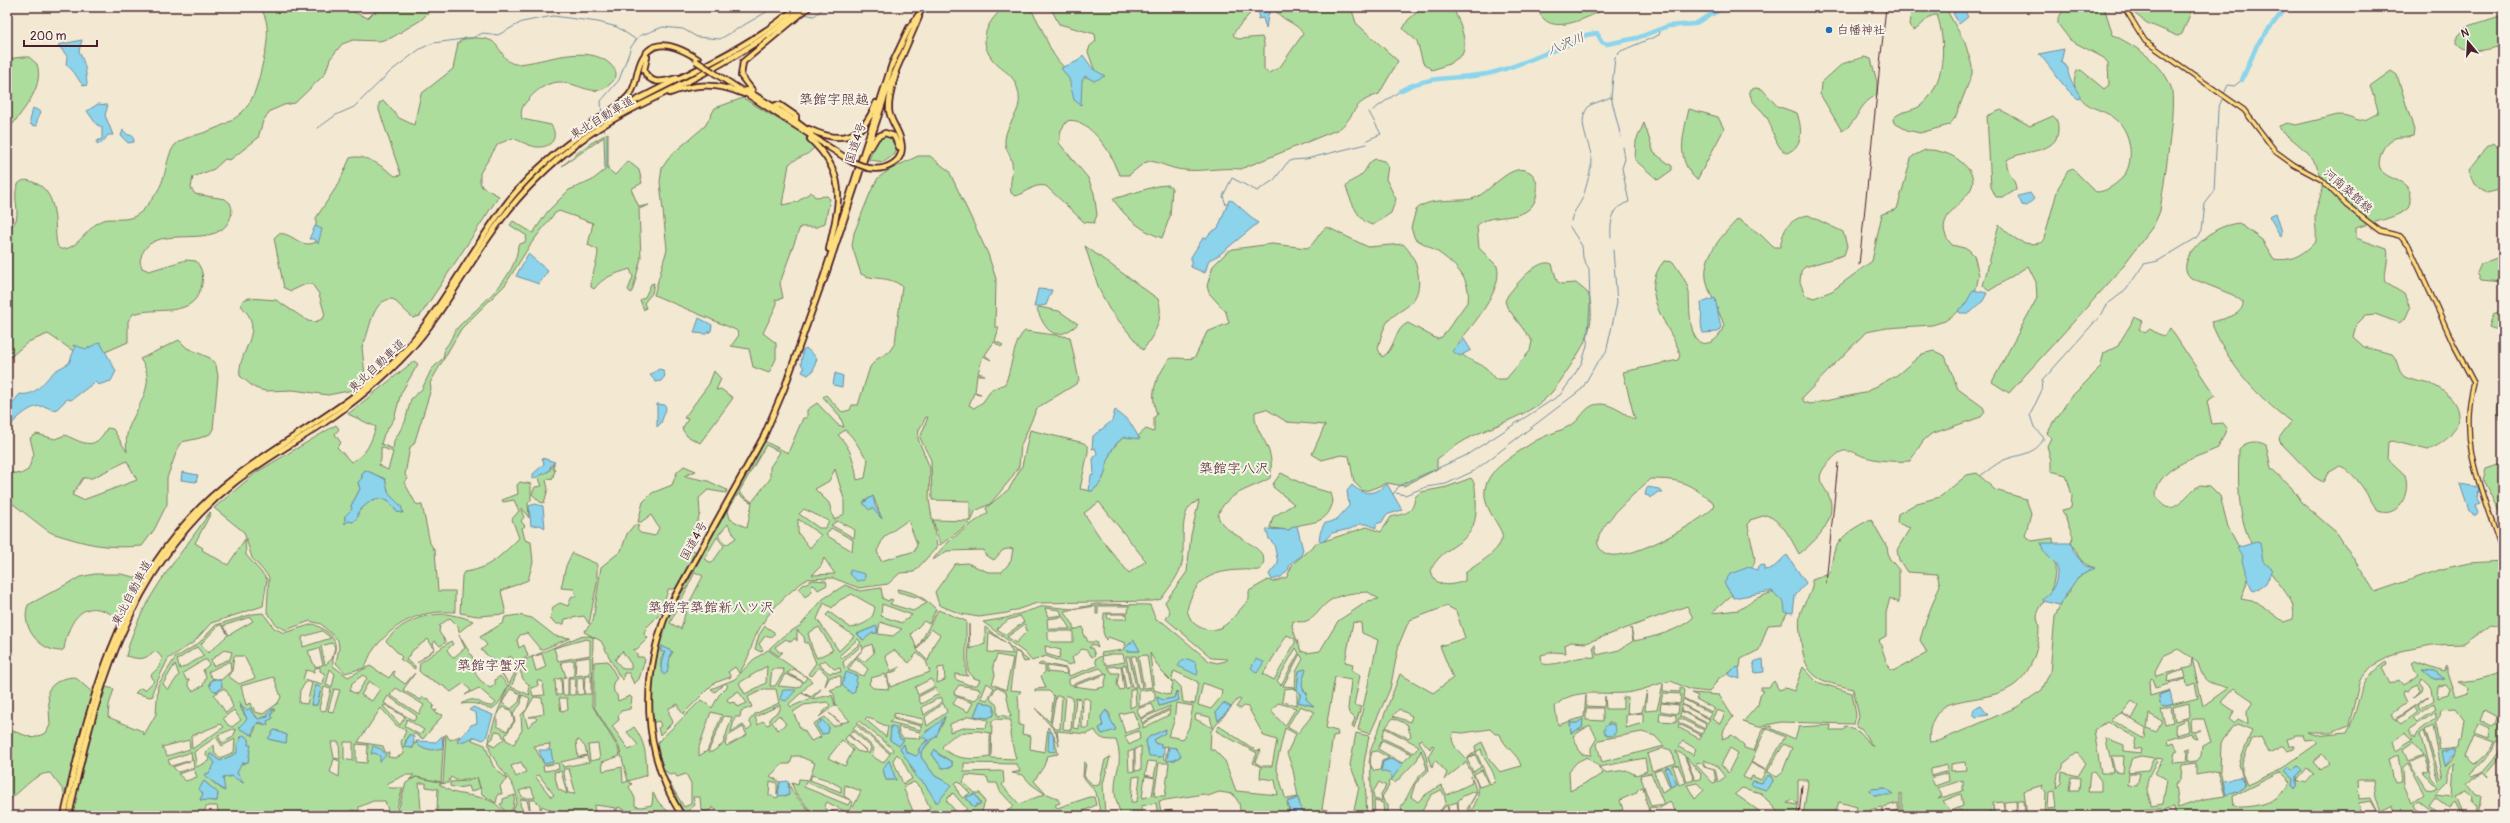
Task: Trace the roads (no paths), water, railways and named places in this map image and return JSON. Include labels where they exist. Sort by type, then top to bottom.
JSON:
[{"type":"highway","name":"東北自動車道","points":[[64,816],[86,726],[109,654],[135,595],[170,541],[198,509],[233,478],[340,407],[396,359],[435,312],[508,201],[532,175],[560,151],[607,118],[753,40],[795,14],[797,7]]},
{"type":"highway","name":"東北自動車道","points":[[69,816],[90,726],[115,649],[149,578],[174,543],[201,512],[235,482],[342,410],[383,377],[411,348],[438,314],[492,232],[524,191],[582,140],[641,105],[737,54],[804,7]]},
{"type":"highway","points":[[809,7],[795,14],[743,62],[740,70],[743,81],[760,100],[775,113],[823,135],[838,138],[846,137],[862,128],[873,111],[897,52]]},
{"type":"highway","name":"国道4号","points":[[682,816],[662,778],[650,730],[648,690],[656,644],[668,609],[764,436],[789,376],[822,284],[826,265],[897,52],[909,28],[924,7]]},
{"type":"highway","name":"国道4号","points":[[822,284],[828,273],[864,159],[899,58],[920,13]]},
{"type":"highway","points":[[560,151],[631,93],[642,59],[653,48],[667,45],[675,46],[760,100]]},
{"type":"highway","points":[[688,75],[665,82],[654,81],[645,74],[644,63],[652,52],[665,47],[677,50],[697,60]]},
{"type":"highway","points":[[641,105],[682,89],[703,84],[721,86],[774,105],[800,125],[853,161],[868,167],[887,168],[895,163],[900,154],[902,142],[889,110],[889,101],[899,58]]},
{"type":"highway","points":[[800,125],[825,154],[838,182],[838,207],[826,265]]},
{"type":"highway","points":[[864,159],[873,142],[881,135],[890,134],[897,139],[899,146],[895,159],[884,166],[868,167]]},
{"type":"main road","name":"河南築館線","points":[[2124,7],[2138,33],[2150,46],[2244,110],[2276,152],[2322,180],[2346,205],[2380,231],[2400,236],[2409,246],[2454,345],[2474,382],[2470,396],[2469,425],[2472,464],[2503,555]]},
{"type":"water","points":[[1260,7],[1272,7],[1268,15],[1266,29],[1263,18],[1258,19]]},
{"type":"water","points":[[1963,7],[1968,17],[1959,24],[1953,13]]},
{"type":"water","points":[[82,40],[79,51],[86,71],[87,85],[84,86],[72,70],[66,65],[67,56],[58,45]]},
{"type":"water","points":[[2064,49],[2061,62],[2068,68],[2070,79],[2080,95],[2079,99],[2064,86],[2039,54]]},
{"type":"water","points":[[1083,55],[1093,69],[1105,76],[1094,81],[1085,76],[1082,81],[1081,105],[1074,100],[1069,79],[1061,68],[1078,61]]},
{"type":"water","points":[[98,104],[108,105],[105,115],[113,135],[108,135],[102,143],[97,144],[97,141],[102,139],[102,127],[97,125],[87,111]]},
{"type":"water","points":[[33,108],[41,112],[37,120],[37,126],[31,125],[30,121]]},
{"type":"water","points":[[123,130],[128,135],[133,135],[134,142],[128,143],[121,136]]},
{"type":"water","points":[[2030,193],[2034,199],[2026,206],[2022,205],[2018,196]]},
{"type":"water","points":[[1229,200],[1233,201],[1258,223],[1219,255],[1209,260],[1205,273],[1191,267],[1191,257],[1203,238],[1206,238],[1210,233],[1218,228]]},
{"type":"water","points":[[2276,213],[2282,232],[2281,237],[2269,216]]},
{"type":"water","points":[[315,226],[322,229],[318,244],[315,239],[309,239]]},
{"type":"water","points":[[528,254],[548,271],[539,284],[516,276]]},
{"type":"water","points":[[1038,289],[1052,290],[1046,305],[1034,307]]},
{"type":"water","points":[[1973,290],[1987,293],[1983,301],[1970,313],[1960,313],[1958,310],[1965,305]]},
{"type":"water","points":[[1715,298],[1721,327],[1718,332],[1703,333],[1701,325],[1701,303]]},
{"type":"water","points":[[699,318],[712,325],[711,331],[706,334],[694,333]]},
{"type":"water","points":[[1464,339],[1471,350],[1460,356],[1452,351]]},
{"type":"water","points":[[100,342],[116,371],[111,381],[98,385],[95,382],[71,400],[67,399],[57,409],[52,410],[40,406],[28,410],[16,419],[7,429],[7,409],[20,394],[31,393],[36,390],[51,374],[69,363],[75,348],[73,345],[86,349]]},
{"type":"water","points":[[806,348],[817,358],[813,371],[808,375],[802,372],[804,368],[801,364],[803,350]]},
{"type":"water","points":[[659,369],[663,370],[665,376],[661,381],[656,382],[650,375]]},
{"type":"water","points":[[835,373],[843,376],[842,387],[833,385]]},
{"type":"water","points":[[657,404],[665,405],[666,409],[661,423],[657,427]]},
{"type":"water","points":[[1115,410],[1129,421],[1140,439],[1124,437],[1116,444],[1111,451],[1103,478],[1099,485],[1092,491],[1089,491],[1091,475],[1094,475],[1093,459],[1097,453],[1095,448],[1092,449],[1093,436],[1112,421]]},
{"type":"water","points":[[542,458],[555,462],[551,465],[549,471],[533,479],[533,474],[544,464]]},
{"type":"water","points":[[365,470],[385,479],[389,494],[401,506],[403,513],[397,512],[388,500],[379,498],[372,501],[358,512],[358,517],[353,522],[348,521],[345,524],[345,516],[352,509],[351,506],[360,489],[358,482],[362,478],[362,474]]},
{"type":"water","points":[[182,472],[198,475],[196,482],[181,480]]},
{"type":"water","points":[[1387,484],[1402,510],[1386,515],[1382,522],[1376,524],[1376,528],[1367,524],[1360,524],[1350,529],[1332,533],[1324,541],[1319,541],[1320,533],[1324,524],[1337,519],[1349,506],[1347,491],[1352,485],[1356,489],[1370,493],[1383,488]]},
{"type":"water","points":[[2460,484],[2478,487],[2477,499],[2480,503],[2476,505],[2479,512],[2477,515],[2469,511]]},
{"type":"water","points":[[1647,487],[1659,489],[1663,492],[1658,492],[1650,498],[1649,496],[1645,495]]},
{"type":"water","points":[[873,496],[875,506],[882,519],[872,508],[869,510],[863,503]]},
{"type":"water","points":[[535,504],[543,506],[545,528],[540,525],[531,526],[529,506]]},
{"type":"water","points":[[1294,526],[1297,526],[1303,550],[1301,556],[1290,564],[1288,570],[1281,577],[1272,580],[1269,574],[1278,563],[1274,544],[1269,539],[1266,529],[1289,530]]},
{"type":"water","points":[[2256,542],[2260,543],[2263,561],[2272,569],[2266,583],[2255,591],[2252,590],[2242,561],[2243,556],[2237,548]]},
{"type":"water","points":[[2041,543],[2071,543],[2074,552],[2085,566],[2095,568],[2078,577],[2059,605],[2043,601],[2043,598],[2055,584],[2057,565],[2043,551]]},
{"type":"water","points":[[1787,555],[1806,583],[1795,596],[1793,613],[1785,612],[1784,603],[1772,591],[1734,598],[1724,583],[1730,574],[1749,567],[1757,570],[1758,566],[1764,565],[1764,570],[1772,568]]},
{"type":"water","points":[[850,570],[865,574],[865,580],[857,581],[850,574]]},
{"type":"water","points":[[877,626],[877,633],[872,633],[864,640],[857,634]]},
{"type":"water","points":[[1134,640],[1140,651],[1126,651],[1125,648]]},
{"type":"water","points":[[661,646],[673,652],[671,652],[667,673],[664,675],[661,666],[665,652],[661,652]]},
{"type":"water","points":[[1188,659],[1195,662],[1198,672],[1197,675],[1178,666],[1182,660]]},
{"type":"water","points":[[1256,659],[1264,662],[1257,673],[1251,668]]},
{"type":"water","points":[[1763,659],[1764,672],[1755,673],[1753,662]]},
{"type":"water","points":[[1739,667],[1740,679],[1728,675],[1733,669]]},
{"type":"water","points":[[1305,669],[1302,686],[1304,691],[1307,693],[1306,699],[1314,706],[1298,702],[1301,694],[1297,690],[1299,671]]},
{"type":"water","points":[[2423,670],[2435,671],[2444,679],[2434,679]]},
{"type":"water","points":[[846,672],[857,676],[855,691],[852,694],[842,685]]},
{"type":"water","points":[[214,679],[218,679],[222,685],[218,691],[214,691],[210,687],[210,683]]},
{"type":"water","points":[[316,685],[321,688],[317,705],[311,705]]},
{"type":"water","points":[[783,690],[796,690],[786,701],[780,699]]},
{"type":"water","points":[[1177,691],[1179,700],[1159,706],[1157,697],[1163,700],[1174,698]]},
{"type":"water","points":[[2170,691],[2173,704],[2163,707],[2160,704],[2159,695]]},
{"type":"water","points":[[980,701],[994,706],[994,715],[988,718],[974,716]]},
{"type":"water","points":[[1223,703],[1231,707],[1218,721],[1216,712]]},
{"type":"water","points":[[1981,706],[1988,715],[1976,717],[1973,714],[1974,709]]},
{"type":"water","points":[[251,707],[251,712],[258,719],[268,717],[268,713],[274,708],[271,715],[273,718],[267,721],[268,726],[261,722],[257,723],[252,733],[254,736],[238,728],[247,719],[242,708],[248,710]]},
{"type":"water","points":[[473,707],[493,715],[486,738],[483,740],[475,737],[458,743],[457,740],[471,725],[477,723],[476,713],[469,710]]},
{"type":"water","points":[[1106,710],[1116,730],[1102,734],[1099,728],[1103,726],[1101,717]]},
{"type":"water","points":[[945,716],[936,737],[930,740],[921,752],[921,757],[935,776],[952,785],[937,803],[924,783],[915,776],[915,772],[900,749],[904,744],[906,752],[916,756],[919,753],[919,748],[928,740],[922,737]]},
{"type":"water","points":[[821,719],[829,727],[828,733],[822,734],[816,725],[821,722]]},
{"type":"water","points":[[1583,719],[1582,728],[1571,733],[1570,723],[1577,723]]},
{"type":"water","points":[[1610,724],[1614,726],[1616,730],[1614,734],[1610,736],[1606,734],[1604,730],[1606,726]]},
{"type":"water","points":[[891,726],[895,727],[900,739],[904,740],[899,746],[890,740]]},
{"type":"water","points":[[1166,729],[1165,733],[1154,740],[1156,744],[1162,744],[1160,746],[1164,748],[1164,753],[1161,757],[1149,756],[1146,741],[1149,737]]},
{"type":"water","points":[[274,730],[287,735],[286,743],[268,739]]},
{"type":"water","points":[[1049,731],[1053,734],[1055,752],[1048,751]]},
{"type":"water","points":[[409,734],[414,737],[413,748],[404,747]]},
{"type":"water","points":[[243,735],[249,739],[248,745],[251,745],[248,762],[242,763],[237,773],[244,783],[231,776],[223,778],[225,791],[204,775],[209,773],[215,763],[209,755],[211,754],[220,761],[237,753],[237,745]]},
{"type":"water","points":[[442,736],[443,748],[432,750],[420,747],[416,741],[436,742]]},
{"type":"water","points":[[373,746],[381,749],[386,755],[380,762],[380,756],[375,753],[371,754]]},
{"type":"water","points":[[1169,747],[1176,748],[1181,755],[1175,760],[1167,761]]},
{"type":"water","points":[[935,749],[939,755],[952,762],[952,767],[942,768],[932,754]]},
{"type":"water","points":[[539,750],[551,750],[553,762],[544,764]]},
{"type":"water","points":[[2454,750],[2454,754],[2445,765],[2442,752]]},
{"type":"water","points":[[1390,759],[1403,764],[1391,780],[1391,774],[1381,771],[1383,762]]},
{"type":"water","points":[[889,760],[896,780],[886,780],[883,769]]},
{"type":"water","points":[[2298,766],[2302,770],[2297,776],[2297,786],[2295,789],[2293,786],[2294,779],[2285,771],[2289,767],[2293,770]]},
{"type":"water","points":[[1669,767],[1677,784],[1671,787],[1665,769]]},
{"type":"water","points":[[1767,776],[1771,776],[1773,781],[1766,790],[1751,785],[1753,781],[1762,783]]},
{"type":"water","points":[[2241,777],[2245,786],[2237,792],[2235,791],[2226,795],[2223,780]]},
{"type":"water","points":[[204,781],[218,793],[217,801],[200,800],[203,794],[199,789]]},
{"type":"water","points":[[788,781],[789,795],[778,796],[780,782]]},
{"type":"water","points":[[1885,788],[1893,795],[1874,795],[1870,791],[1871,789]]},
{"type":"water","points":[[975,794],[981,804],[977,804],[974,808],[966,797]]},
{"type":"water","points":[[1298,798],[1303,816],[1290,816],[1287,802]]},
{"type":"waterway","points":[[602,114],[601,101],[619,80],[631,47],[639,36],[663,27],[683,29],[697,37],[720,39],[775,7]]},
{"type":"waterway","points":[[784,7],[791,10]]},
{"type":"waterway","points":[[804,14],[814,16],[825,7]]},
{"type":"waterway","name":"八沢川","points":[[1400,91],[1412,85],[1435,79],[1483,75],[1505,69],[1576,42],[1586,35],[1597,33],[1602,42],[1607,44],[1637,38],[1668,26],[1694,24],[1725,7]]},
{"type":"waterway","points":[[2242,80],[2257,45],[2286,7]]},
{"type":"waterway","points":[[318,128],[336,115],[354,107],[391,71],[420,49],[433,43],[472,38],[483,33],[498,35],[522,22],[553,16],[598,22],[617,27],[635,39]]},
{"type":"waterway","points":[[1621,137],[1611,97],[1615,57],[1621,51],[1659,35],[1661,28]]},
{"type":"waterway","points":[[2224,94],[2228,85],[2234,86],[2242,80]]},
{"type":"waterway","points":[[1373,110],[1400,91]]},
{"type":"waterway","points":[[1571,221],[1583,197],[1592,164],[1591,154],[1583,125],[1585,111],[1590,105],[1611,97]]},
{"type":"waterway","points":[[1980,476],[2004,460],[2032,451],[2041,444],[2044,438],[2034,427],[2030,415],[2041,392],[2042,381],[2100,316],[2105,306],[2126,290],[2144,264],[2158,261],[2198,237],[2202,230],[2205,204],[2214,192],[2218,109],[2223,97]]},
{"type":"waterway","points":[[1367,140],[1381,134],[1369,112]]},
{"type":"waterway","points":[[607,136],[607,169]]},
{"type":"waterway","points":[[1226,205],[1223,196],[1232,178],[1257,191],[1274,180],[1287,163],[1292,160],[1306,159],[1367,144]]},
{"type":"waterway","points":[[1611,237],[1613,216],[1619,207],[1629,202],[1622,168],[1625,159],[1623,147]]},
{"type":"waterway","points":[[1393,494],[1400,485],[1465,456],[1560,395],[1572,379],[1582,362],[1587,346],[1590,304],[1589,269],[1583,258],[1582,246],[1570,227]]},
{"type":"waterway","points":[[1396,493],[1405,495],[1426,487],[1446,484],[1474,471],[1582,389],[1596,364],[1606,353],[1617,303],[1613,250]]},
{"type":"railway","points":[[1859,265],[1886,7]]},
{"type":"railway","points":[[1826,583],[1838,463]]},
{"type":"railway","points":[[1799,816],[1802,785]]},
{"type":"place","name":"白幡神社","points":[[1829,30]]},
{"type":"district","name":"築館字照越","points":[[834,99]]},
{"type":"district","name":"築館字八沢","points":[[1234,468]]},
{"type":"district","name":"築館字築館新八ツ沢","points":[[711,607]]},
{"type":"district","name":"築館字蟹沢","points":[[492,665]]}]
